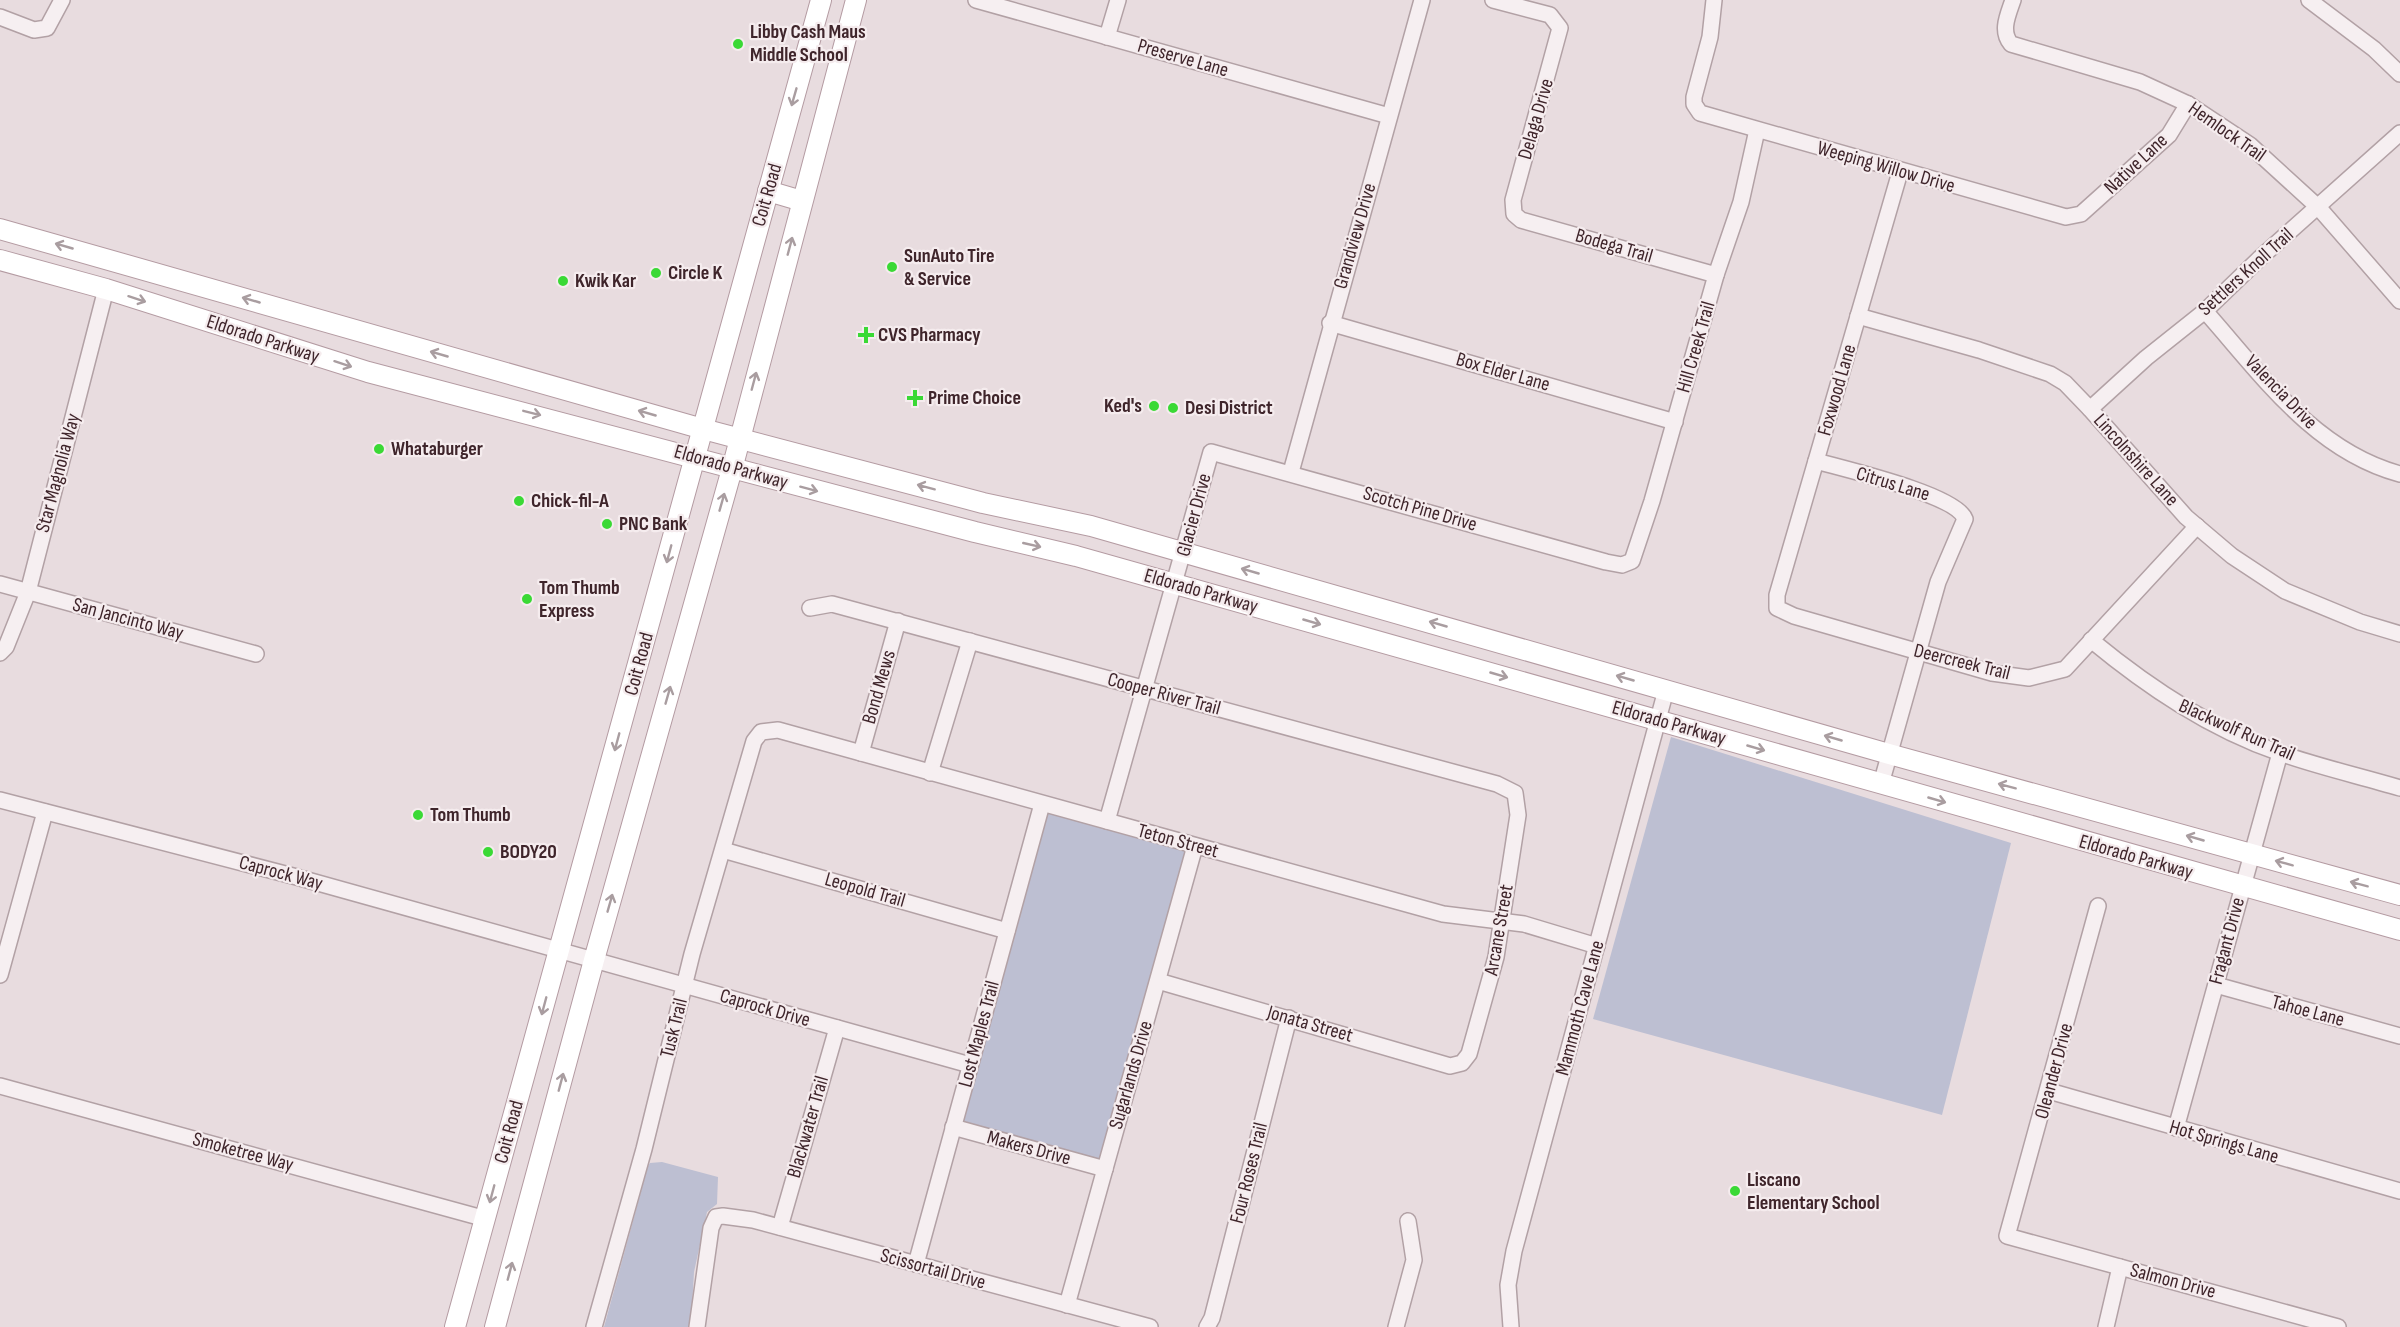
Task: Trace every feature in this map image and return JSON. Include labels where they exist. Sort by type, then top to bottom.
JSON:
[{"type":"main road","points":[[821,0],[855,5]]},
{"type":"main road","name":"Coit Road","points":[[455,1327],[821,0]]},
{"type":"main road","name":"Coit Road","points":[[495,1327],[594,960],[732,469],[855,5]]},
{"type":"main road","points":[[768,191],[802,201]]},
{"type":"main road","name":"Eldorado Parkway","points":[[0,229],[703,429],[983,503],[1091,526],[1185,552],[1889,754],[2400,895]]},
{"type":"main road","name":"Eldorado Parkway","points":[[0,260],[106,289],[368,372],[1175,583],[2400,930]]},
{"type":"main road","points":[[106,289],[115,261]]},
{"type":"main road","points":[[455,394],[464,361]]},
{"type":"main road","points":[[975,532],[983,503]]},
{"type":"street","points":[[0,17],[34,30],[47,28],[62,0]]},
{"type":"street","name":"Preserve Lane","points":[[976,0],[1389,116]]},
{"type":"street","points":[[1107,37],[1118,0]]},
{"type":"street","name":"Grandview Drive","points":[[1291,472],[1330,323],[1422,0]]},
{"type":"street","name":"Delaga Drive","points":[[1493,0],[1550,15],[1558,24],[1558,42],[1513,200],[1514,214]]},
{"type":"street","name":"Weeping Willow Drive","points":[[1714,0],[1710,37],[1694,97],[1698,110],[1757,130],[1900,172],[2066,217],[2076,217]]},
{"type":"street","name":"Hemlock Trail","points":[[2013,0],[2005,27],[2006,38],[2018,47],[2140,82],[2188,104],[2250,144],[2319,208],[2400,301]]},
{"type":"street","points":[[2309,0],[2374,49],[2400,74]]},
{"type":"street","name":"Native Lane","points":[[2076,217],[2169,135],[2188,104]]},
{"type":"street","name":"Hill Creek Trail","points":[[1629,563],[1636,553],[1716,275],[1741,202],[1757,130]]},
{"type":"street","name":"Settlers Knoll Trail","points":[[2090,409],[2146,358],[2205,311],[2260,258],[2319,208],[2400,133]]},
{"type":"street","name":"Foxwood Lane","points":[[1778,608],[1777,595],[1900,172]]},
{"type":"street","name":"Bodega Trail","points":[[1514,214],[1521,219],[1716,275]]},
{"type":"street","name":"Star Magnolia Way","points":[[0,653],[6,647],[28,592],[106,289]]},
{"type":"street","name":"Valencia Drive","points":[[2205,311],[2297,415],[2340,448],[2400,474]]},
{"type":"street","name":"Lincolnshire Lane","points":[[1858,316],[2038,369],[2065,383],[2186,517],[2232,556],[2285,591],[2360,622],[2400,634]]},
{"type":"street","name":"Box Elder Lane","points":[[1330,323],[1675,422]]},
{"type":"street","name":"Scotch Pine Drive","points":[[1211,452],[1291,472],[1606,562],[1622,565],[1629,563]]},
{"type":"street","name":"Glacier Drive","points":[[1107,821],[1185,552],[1211,452]]},
{"type":"street","name":"Citrus Lane","points":[[1816,461],[1933,495],[1956,507],[1964,515],[1964,522],[1938,582],[1918,652]]},
{"type":"street","name":"Deercreek Trail","points":[[1778,608],[1789,614],[1992,673],[2029,678],[2065,669],[2197,526]]},
{"type":"street","name":"San Jancinto Way","points":[[0,585],[256,654]]},
{"type":"street","name":"Cooper River Trail","points":[[810,608],[831,604],[898,621],[1497,784],[1515,793]]},
{"type":"street","name":"Bond Mews","points":[[861,753],[898,621]]},
{"type":"street","name":"Blackwolf Run Trail","points":[[2091,640],[2177,704],[2280,753],[2400,788]]},
{"type":"street","points":[[930,772],[969,641]]},
{"type":"street","points":[[1881,784],[1918,652]]},
{"type":"street","name":"Mammoth Cave Lane","points":[[1511,1327],[1508,1285],[1514,1251],[1666,690]]},
{"type":"street","name":"Teton Street","points":[[761,732],[777,730],[1443,914],[1524,924],[1597,946]]},
{"type":"street","name":"Tusk Trail","points":[[594,1327],[644,1152],[685,985],[754,741],[761,732]]},
{"type":"street","name":"Fragant Drive","points":[[2176,1128],[2280,753]]},
{"type":"street","name":"Arcane Street","points":[[1462,1063],[1469,1054],[1487,998],[1502,922],[1518,815],[1515,793]]},
{"type":"street","name":"Caprock Way","points":[[0,800],[275,871],[560,950]]},
{"type":"street","name":"Lost Maples Trail","points":[[916,1264],[1042,804]]},
{"type":"street","points":[[0,975],[45,812]]},
{"type":"street","name":"Sugarlands Drive","points":[[1067,1305],[1195,846]]},
{"type":"street","name":"Leopold Trail","points":[[723,850],[1007,931]]},
{"type":"street","name":"Oleander Drive","points":[[2007,1236],[2049,1091],[2098,906]]},
{"type":"street","name":"Caprock Drive","points":[[560,950],[970,1065]]},
{"type":"street","name":"Jonata Street","points":[[1158,981],[1450,1066],[1462,1063]]},
{"type":"street","name":"Tahoe Lane","points":[[2216,985],[2400,1036]]},
{"type":"street","name":"Four Roses Trail","points":[[1207,1327],[1212,1318],[1289,1018]]},
{"type":"street","name":"Blackwater Trail","points":[[780,1227],[837,1028]]},
{"type":"street","name":"Smoketree Way","points":[[0,1086],[486,1219]]},
{"type":"street","name":"Hot Springs Lane","points":[[2049,1091],[2400,1191]]},
{"type":"street","name":"Makers Drive","points":[[953,1127],[1105,1169]]},
{"type":"street","name":"Scissortail Drive","points":[[697,1327],[707,1247],[716,1218],[723,1216],[780,1227],[1150,1327]]},
{"type":"street","points":[[1396,1327],[1414,1260],[1408,1221]]},
{"type":"street","name":"Salmon Drive","points":[[2007,1236],[2333,1326]]},
{"type":"street","points":[[2106,1327],[2120,1267]]},
{"type":"shaded area","points":[[1671,737],[2011,843],[1942,1115],[1593,1019]]},
{"type":"shaded area","points":[[1047,812],[1187,851],[1101,1160],[960,1120]]},
{"type":"shaded area","points":[[662,1162],[718,1177],[717,1204],[707,1212],[694,1272],[691,1327],[604,1327],[648,1166],[650,1163]]},
{"type":"place","name":"Libby Cash Maus Middle School","points":[[738,44]]},
{"type":"place","name":"SunAuto Tire & Service","points":[[892,267]]},
{"type":"place","name":"Circle K","points":[[656,273]]},
{"type":"place","name":"Kwik Kar","points":[[563,281]]},
{"type":"place","name":"CVS Pharmacy","points":[[866,335]]},
{"type":"place","name":"Prime Choice","points":[[915,398]]},
{"type":"place","name":"Ked's","points":[[1154,406]]},
{"type":"place","name":"Desi District","points":[[1173,408]]},
{"type":"place","name":"Whataburger","points":[[379,449]]},
{"type":"place","name":"Chick-fil-A","points":[[519,501]]},
{"type":"place","name":"PNC Bank","points":[[607,524]]},
{"type":"place","name":"Tom Thumb Express","points":[[527,599]]},
{"type":"place","name":"Tom Thumb","points":[[418,815]]},
{"type":"place","name":"BODY20","points":[[488,852]]},
{"type":"place","name":"Liscano Elementary School","points":[[1735,1191]]}]
